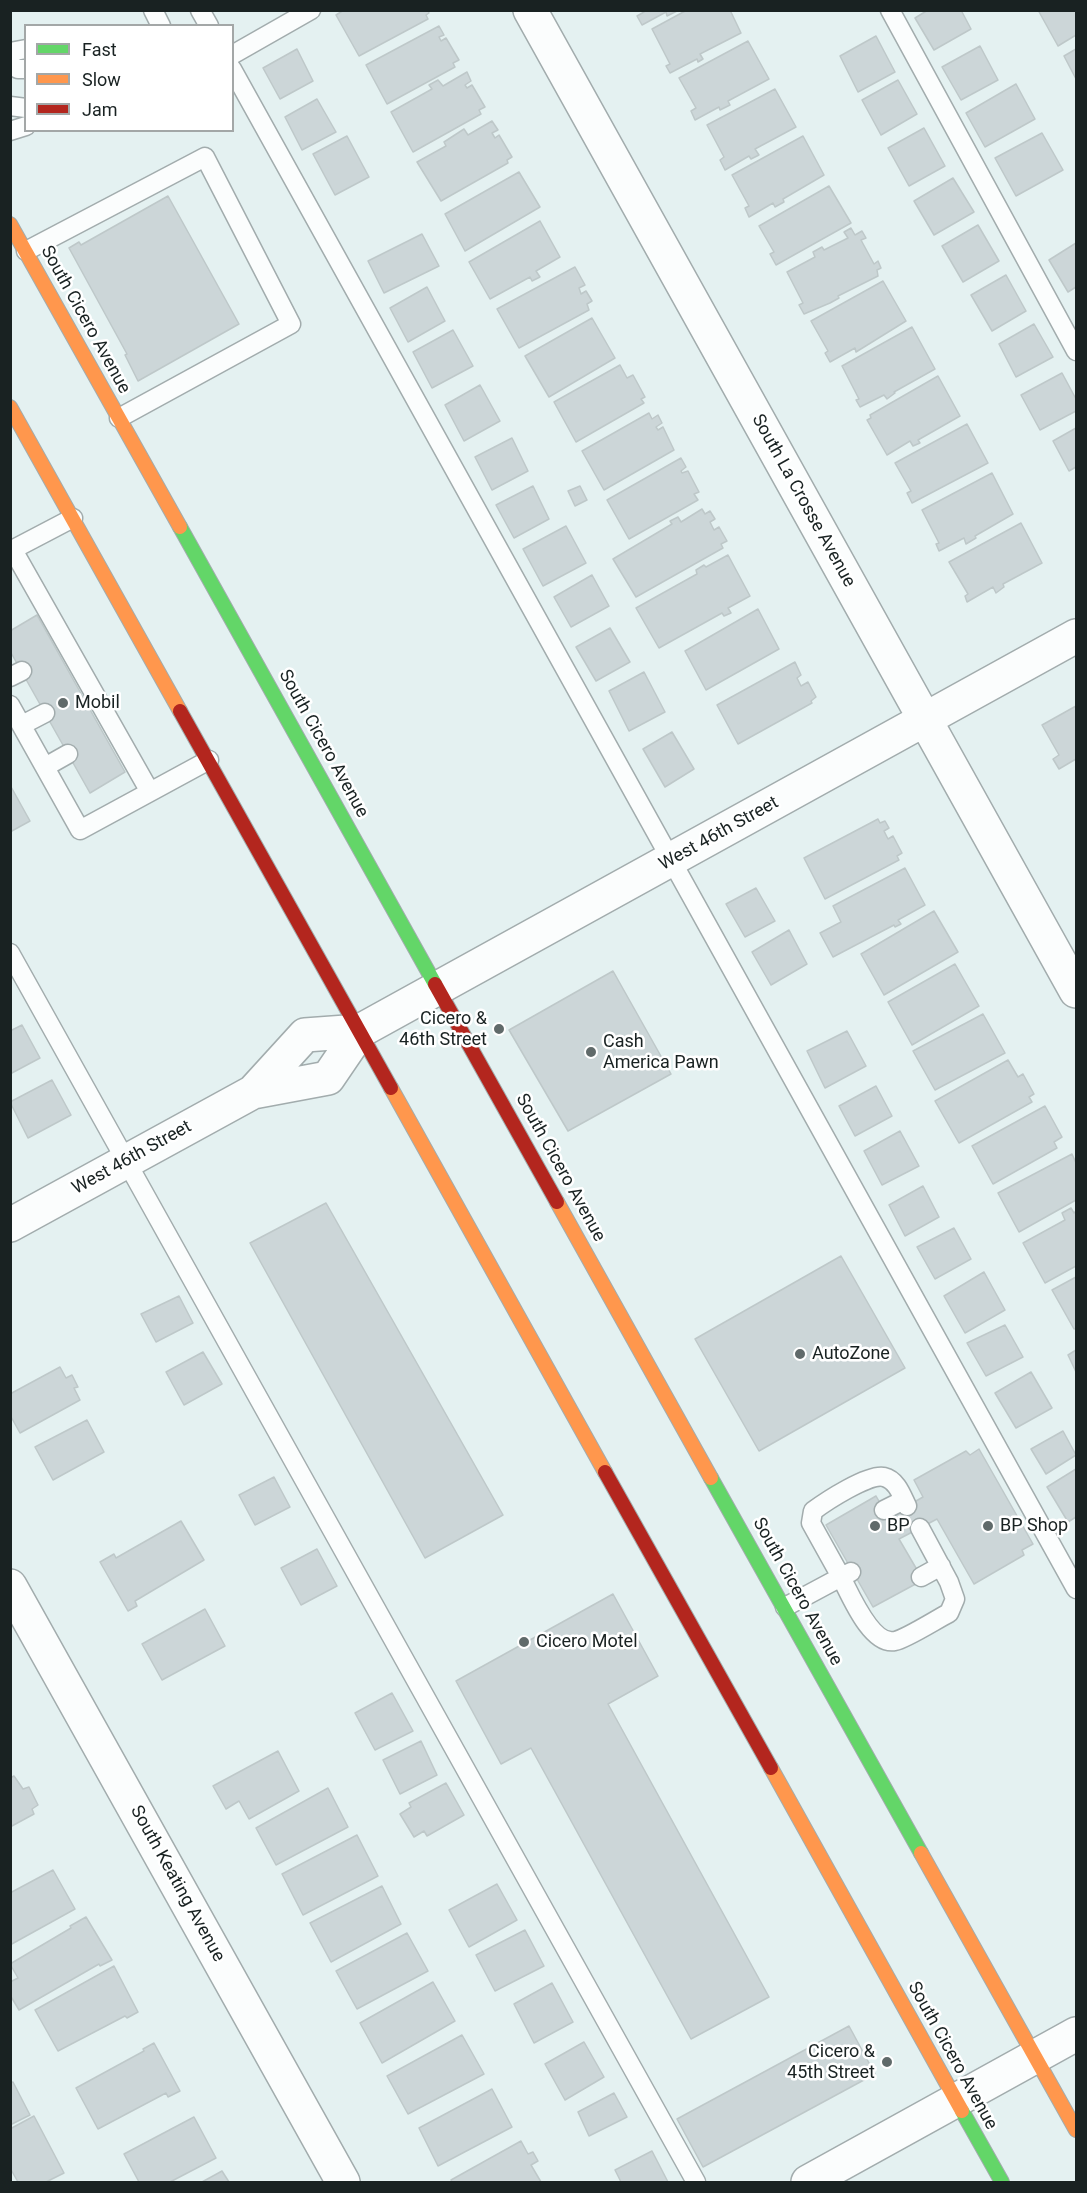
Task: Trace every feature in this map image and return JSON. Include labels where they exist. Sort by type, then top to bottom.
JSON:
[{"type":"main road","name":"South Cicero Avenue","points":[[10,224],[1077,2130]]},
{"type":"main road","name":"South Cicero Avenue","points":[[10,407],[1002,2182]]},
{"type":"street","name":"South La Crosse Avenue","points":[[530,10],[1077,991]]},
{"type":"street","name":"West 46th Street","points":[[253,1092],[305,1035],[360,1031],[1077,636]]},
{"type":"street","name":"West 46th Street","points":[[10,1225],[253,1092],[328,1078],[360,1031]]},
{"type":"street","name":"South Keating Avenue","points":[[10,1586],[343,2182]]},
{"type":"street","points":[[808,2182],[1077,2034]]},
{"type":"lane","points":[[153,10],[160,24]]},
{"type":"lane","points":[[200,10],[208,24]]},
{"type":"lane","points":[[234,54],[311,10]]},
{"type":"lane","points":[[890,10],[1077,351]]},
{"type":"lane","points":[[234,73],[1077,1589]]},
{"type":"lane","points":[[26,251],[205,157],[291,324],[119,418]]},
{"type":"lane","points":[[73,518],[12,550],[62,649],[109,731],[150,792]]},
{"type":"lane","points":[[10,705],[80,830],[209,760]]},
{"type":"lane","points":[[22,725],[45,713]]},
{"type":"lane","points":[[45,767],[68,754]]},
{"type":"lane","points":[[10,952],[696,2182]]},
{"type":"lane","points":[[884,1510],[906,1503],[896,1484],[885,1477],[870,1478],[813,1511],[811,1523],[828,1540],[865,1607],[870,1629],[882,1640],[894,1642],[949,1613],[955,1599],[920,1528]]},
{"type":"lane","points":[[921,1577],[940,1566]]},
{"type":"lane","points":[[785,1607],[847,1574]]},
{"type":"building","points":[[344,10],[428,10],[429,13],[426,15],[428,19],[359,56],[336,15]]},
{"type":"building","points":[[643,10],[677,11],[667,16],[666,12],[642,25],[637,16],[644,12]]},
{"type":"building","points":[[687,10],[730,10],[741,33],[700,54],[703,59],[698,62],[697,59],[670,73],[666,66],[670,64],[652,29]]},
{"type":"building","points":[[928,10],[961,10],[971,29],[934,50],[915,18]]},
{"type":"building","points":[[1038,10],[1076,10],[1076,35],[1058,46]]},
{"type":"building","points":[[439,26],[444,35],[439,37],[441,41],[446,38],[459,60],[453,63],[455,67],[387,104],[366,65]]},
{"type":"building","points":[[876,36],[895,72],[858,92],[840,56]]},
{"type":"building","points":[[748,41],[769,79],[728,101],[730,105],[720,110],[719,107],[695,120],[691,111],[696,108],[679,78]]},
{"type":"building","points":[[980,46],[998,80],[961,100],[942,67]]},
{"type":"building","points":[[297,49],[313,81],[280,99],[263,68]]},
{"type":"building","points":[[1076,49],[1076,79],[1064,56]]},
{"type":"building","points":[[467,72],[471,81],[465,85],[467,88],[472,85],[485,107],[479,110],[481,114],[413,152],[391,112],[432,89],[429,85],[438,80],[443,86]]},
{"type":"building","points":[[898,80],[917,114],[881,135],[862,100]]},
{"type":"building","points":[[1016,84],[1035,119],[985,147],[966,113]]},
{"type":"building","points":[[775,89],[796,127],[755,149],[759,155],[751,159],[749,156],[725,170],[720,160],[724,157],[707,125]]},
{"type":"building","points":[[317,99],[336,132],[302,150],[285,117]]},
{"type":"building","points":[[492,121],[498,130],[492,133],[495,138],[499,135],[512,157],[507,160],[508,163],[441,201],[417,162],[446,146],[444,142],[464,129],[468,135]]},
{"type":"building","points":[[924,128],[945,166],[909,186],[888,148]]},
{"type":"building","points":[[1042,133],[1063,170],[1016,196],[995,158]]},
{"type":"building","points":[[347,136],[369,177],[335,195],[313,154]]},
{"type":"building","points":[[803,136],[824,175],[783,199],[784,202],[775,207],[773,203],[749,217],[745,208],[749,206],[732,175]]},
{"type":"building","points":[[519,172],[540,207],[465,251],[445,214]]},
{"type":"building","points":[[953,178],[974,212],[934,235],[914,201]]},
{"type":"building","points":[[829,186],[851,223],[776,265],[770,254],[774,252],[759,226]]},
{"type":"building","points":[[168,196],[239,324],[138,381],[125,355],[127,354],[69,248],[79,242],[81,245]]},
{"type":"building","points":[[540,221],[560,257],[536,271],[540,277],[532,281],[530,277],[490,299],[469,262]]},
{"type":"building","points":[[978,225],[999,261],[963,282],[942,246]]},
{"type":"building","points":[[851,228],[855,235],[862,231],[866,238],[861,240],[874,264],[878,261],[881,268],[877,270],[878,276],[838,296],[839,298],[830,303],[804,314],[799,305],[803,303],[787,272],[815,257],[813,252],[822,247],[824,250],[848,238],[844,232]]},
{"type":"building","points":[[422,234],[439,266],[384,293],[368,261]]},
{"type":"building","points":[[1076,243],[1076,287],[1068,292],[1049,260]]},
{"type":"building","points":[[575,267],[585,285],[579,288],[581,294],[586,291],[592,301],[587,304],[589,310],[519,348],[497,309]]},
{"type":"building","points":[[1006,275],[1026,311],[992,331],[971,295]]},
{"type":"building","points":[[883,281],[906,321],[856,352],[855,348],[830,362],[825,353],[828,351],[811,321]]},
{"type":"building","points":[[427,287],[445,321],[408,342],[390,308]]},
{"type":"building","points":[[592,318],[615,358],[549,397],[525,356]]},
{"type":"building","points":[[1034,324],[1053,357],[1016,377],[999,344]]},
{"type":"building","points":[[912,327],[935,369],[894,392],[887,399],[884,395],[860,407],[856,400],[859,399],[842,366]]},
{"type":"building","points":[[453,330],[473,366],[432,388],[413,352]]},
{"type":"building","points":[[620,365],[627,378],[633,375],[645,397],[641,399],[644,403],[576,442],[554,402]]},
{"type":"building","points":[[1062,373],[1076,399],[1076,411],[1040,430],[1021,395]]},
{"type":"building","points":[[938,376],[960,416],[918,440],[920,443],[913,446],[910,441],[887,455],[867,420],[871,418],[870,415]]},
{"type":"building","points":[[480,385],[500,421],[464,441],[445,405]]},
{"type":"building","points":[[649,413],[652,419],[658,415],[662,423],[656,427],[658,430],[663,427],[674,450],[604,490],[582,451]]},
{"type":"building","points":[[967,424],[988,463],[912,503],[907,493],[911,491],[895,463]]},
{"type":"building","points":[[1076,428],[1076,467],[1069,471],[1053,441]]},
{"type":"building","points":[[512,438],[528,471],[492,490],[475,457]]},
{"type":"building","points":[[681,458],[686,467],[681,471],[682,473],[688,471],[699,492],[694,494],[698,500],[629,539],[607,500]]},
{"type":"building","points":[[992,473],[1013,514],[975,536],[976,538],[966,544],[964,538],[939,551],[936,544],[939,543],[922,510]]},
{"type":"building","points":[[533,486],[549,519],[514,538],[496,505]]},
{"type":"building","points":[[580,486],[587,500],[575,506],[568,491]]},
{"type":"building","points":[[702,509],[705,514],[710,511],[715,519],[710,522],[714,530],[719,527],[727,541],[721,544],[723,548],[636,597],[613,559],[672,524],[670,521],[678,517],[681,522]]},
{"type":"building","points":[[1021,523],[1042,563],[1003,584],[1004,587],[996,593],[993,587],[967,602],[965,596],[968,594],[949,562]]},
{"type":"building","points":[[566,526],[586,563],[543,586],[523,549]]},
{"type":"building","points":[[728,555],[750,596],[728,608],[731,613],[724,616],[722,613],[659,648],[636,608],[697,574],[696,570],[704,565],[706,567]]},
{"type":"building","points":[[592,575],[609,606],[571,627],[554,597]]},
{"type":"building","points":[[758,609],[779,649],[706,690],[685,651]]},
{"type":"building","name":"Mobil","points":[[37,615],[125,772],[90,793],[10,651],[10,631]]},
{"type":"building","points":[[610,628],[630,662],[596,681],[576,647]]},
{"type":"building","points":[[795,662],[801,675],[797,678],[801,686],[808,682],[816,697],[811,701],[812,703],[738,744],[717,705]]},
{"type":"building","points":[[644,672],[665,712],[629,731],[609,691]]},
{"type":"building","points":[[1076,706],[1076,759],[1059,769],[1053,759],[1059,755],[1042,725]]},
{"type":"building","points":[[672,732],[694,769],[665,787],[643,749]]},
{"type":"building","points":[[10,785],[30,821],[10,832]]},
{"type":"building","points":[[878,819],[880,823],[885,821],[889,828],[884,831],[888,839],[893,836],[902,853],[897,856],[899,860],[825,899],[804,858]]},
{"type":"building","points":[[905,868],[925,905],[898,920],[901,924],[895,927],[894,925],[833,957],[820,933],[841,922],[833,906]]},
{"type":"building","points":[[756,888],[775,921],[745,937],[726,904]]},
{"type":"building","points":[[934,911],[958,952],[884,995],[861,954]]},
{"type":"building","points":[[789,930],[807,964],[771,985],[752,952]]},
{"type":"building","points":[[955,964],[979,1006],[912,1045],[888,1002]]},
{"type":"building","name":"Cash America Pawn","points":[[613,971],[671,1074],[568,1131],[509,1030]]},
{"type":"building","points":[[983,1014],[1005,1053],[935,1090],[913,1051]]},
{"type":"building","points":[[22,1025],[40,1058],[10,1074],[10,1031]]},
{"type":"building","points":[[847,1031],[866,1066],[825,1088],[807,1051]]},
{"type":"building","points":[[1008,1060],[1018,1077],[1023,1074],[1034,1094],[1029,1097],[1032,1102],[959,1143],[935,1101]]},
{"type":"building","points":[[52,1080],[71,1115],[28,1138],[10,1102]]},
{"type":"building","points":[[876,1086],[892,1116],[855,1136],[839,1106]]},
{"type":"building","points":[[1045,1106],[1062,1137],[1054,1142],[1057,1148],[993,1184],[972,1146]]},
{"type":"building","points":[[900,1131],[919,1166],[882,1185],[864,1151]]},
{"type":"building","points":[[1072,1154],[1076,1163],[1076,1200],[1019,1232],[998,1193]]},
{"type":"building","points":[[923,1186],[939,1217],[905,1236],[889,1205]]},
{"type":"building","points":[[326,1203],[503,1515],[425,1558],[250,1243]]},
{"type":"building","points":[[1071,1208],[1074,1213],[1076,1211],[1076,1266],[1045,1283],[1023,1243],[1065,1220],[1062,1213]]},
{"type":"building","points":[[954,1228],[971,1259],[935,1279],[917,1247]]},
{"type":"building","name":"AutoZone","points":[[841,1256],[905,1368],[759,1451],[695,1339]]},
{"type":"building","points":[[984,1272],[1005,1310],[965,1333],[944,1296]]},
{"type":"building","points":[[1076,1277],[1076,1328],[1074,1329],[1052,1290]]},
{"type":"building","points":[[179,1296],[193,1323],[156,1342],[141,1314]]},
{"type":"building","points":[[1005,1325],[1023,1357],[986,1376],[967,1343]]},
{"type":"building","points":[[1076,1350],[1076,1372],[1068,1355]]},
{"type":"building","points":[[203,1352],[222,1384],[184,1405],[166,1372]]},
{"type":"building","points":[[60,1367],[66,1378],[72,1375],[78,1387],[74,1388],[80,1400],[20,1433],[10,1415],[10,1394]]},
{"type":"building","points":[[1031,1372],[1052,1408],[1016,1428],[995,1393]]},
{"type":"building","points":[[87,1420],[104,1452],[53,1480],[35,1447]]},
{"type":"building","points":[[1063,1431],[1076,1455],[1046,1474],[1031,1449]]},
{"type":"building","name":"BP","points":[[979,1449],[1033,1544],[1022,1550],[1024,1555],[974,1584],[937,1519],[899,1539],[923,1580],[873,1607],[826,1525],[876,1496],[888,1517],[923,1497],[914,1480],[966,1451],[970,1455]]},
{"type":"building","points":[[1076,1469],[1076,1517],[1068,1522],[1047,1487]]},
{"type":"building","points":[[274,1477],[290,1507],[255,1525],[239,1495]]},
{"type":"building","points":[[181,1521],[204,1560],[135,1601],[137,1606],[128,1611],[100,1562],[114,1554],[116,1558]]},
{"type":"building","points":[[317,1549],[337,1586],[301,1605],[281,1568]]},
{"type":"building","points":[[613,1594],[658,1676],[608,1704],[769,1997],[691,2039],[531,1748],[501,1764],[456,1681]]},
{"type":"building","points":[[205,1609],[225,1646],[162,1680],[142,1644]]},
{"type":"building","points":[[392,1693],[413,1731],[375,1750],[355,1713]]},
{"type":"building","points":[[421,1741],[437,1775],[400,1794],[383,1760]]},
{"type":"building","points":[[278,1751],[299,1791],[249,1819],[239,1801],[226,1809],[213,1786]]},
{"type":"building","points":[[14,1776],[23,1789],[29,1787],[38,1805],[32,1809],[34,1814],[10,1827],[10,1778]]},
{"type":"building","points":[[446,1783],[464,1815],[427,1836],[424,1831],[414,1837],[400,1814],[411,1807],[409,1803]]},
{"type":"building","points":[[328,1788],[348,1827],[276,1865],[256,1828]]},
{"type":"building","points":[[357,1835],[378,1876],[303,1915],[282,1874]]},
{"type":"building","points":[[53,1870],[75,1909],[10,1945],[10,1893]]},
{"type":"building","points":[[497,1884],[517,1920],[469,1947],[449,1910]]},
{"type":"building","points":[[382,1886],[401,1924],[331,1962],[310,1923]]},
{"type":"building","points":[[86,1917],[112,1960],[100,1966],[99,1964],[19,2010],[10,1995],[10,1982],[18,1978],[10,1964]]},
{"type":"building","points":[[525,1930],[544,1966],[495,1991],[476,1955]]},
{"type":"building","points":[[407,1933],[428,1971],[357,2009],[336,1971]]},
{"type":"building","points":[[114,1966],[138,2012],[127,2018],[125,2016],[58,2051],[35,2010]]},
{"type":"building","points":[[433,1982],[455,2021],[382,2063],[360,2023]]},
{"type":"building","points":[[552,1983],[573,2022],[534,2043],[514,2004]]},
{"type":"building","points":[[849,2026],[875,2074],[703,2167],[677,2119]]},
{"type":"building","points":[[462,2035],[484,2074],[408,2114],[387,2076]]},
{"type":"building","points":[[584,2042],[604,2077],[565,2100],[545,2064]]},
{"type":"building","points":[[154,2043],[180,2091],[168,2097],[166,2093],[98,2129],[76,2088],[144,2051],[143,2049]]},
{"type":"building","points":[[13,2082],[30,2115],[10,2125],[10,2083]]},
{"type":"building","points":[[492,2089],[512,2127],[438,2166],[419,2128]]},
{"type":"building","points":[[614,2093],[627,2117],[589,2136],[578,2112]]},
{"type":"building","points":[[34,2116],[64,2173],[46,2182],[18,2182],[10,2168],[10,2129]]},
{"type":"building","points":[[194,2117],[216,2158],[170,2182],[139,2182],[124,2154]]},
{"type":"building","points":[[521,2141],[528,2154],[533,2152],[538,2161],[531,2165],[541,2182],[452,2182],[451,2180]]},
{"type":"building","points":[[652,2151],[668,2182],[621,2182],[615,2170]]},
{"type":"building","points":[[222,2171],[229,2182],[202,2182]]},
{"type":"traffic: fast","points":[[180,527],[435,984]]},
{"type":"traffic: fast","points":[[711,1478],[921,1853]]},
{"type":"traffic: fast","points":[[962,2111],[1002,2182]]},
{"type":"traffic: slow","points":[[10,224],[180,527]]},
{"type":"traffic: slow","points":[[10,407],[180,711]]},
{"type":"traffic: slow","points":[[391,1088],[605,1472]]},
{"type":"traffic: slow","points":[[557,1202],[711,1478]]},
{"type":"traffic: slow","points":[[771,1768],[962,2111]]},
{"type":"traffic: slow","points":[[921,1853],[1076,2130]]},
{"type":"traffic: jam","points":[[180,711],[391,1088]]},
{"type":"traffic: jam","points":[[435,984],[557,1202]]},
{"type":"traffic: jam","points":[[605,1472],[771,1768]]},
{"type":"place","name":"Mobil","points":[[63,703]]},
{"type":"place","name":"Cicero & 46th Street","points":[[499,1029]]},
{"type":"place","name":"Cash America Pawn","points":[[591,1052]]},
{"type":"place","name":"AutoZone","points":[[800,1354]]},
{"type":"place","name":"BP","points":[[875,1526]]},
{"type":"place","name":"BP Shop","points":[[988,1526]]},
{"type":"place","name":"Cicero Motel","points":[[524,1642]]},
{"type":"place","name":"Cicero & 45th Street","points":[[887,2062]]}]
